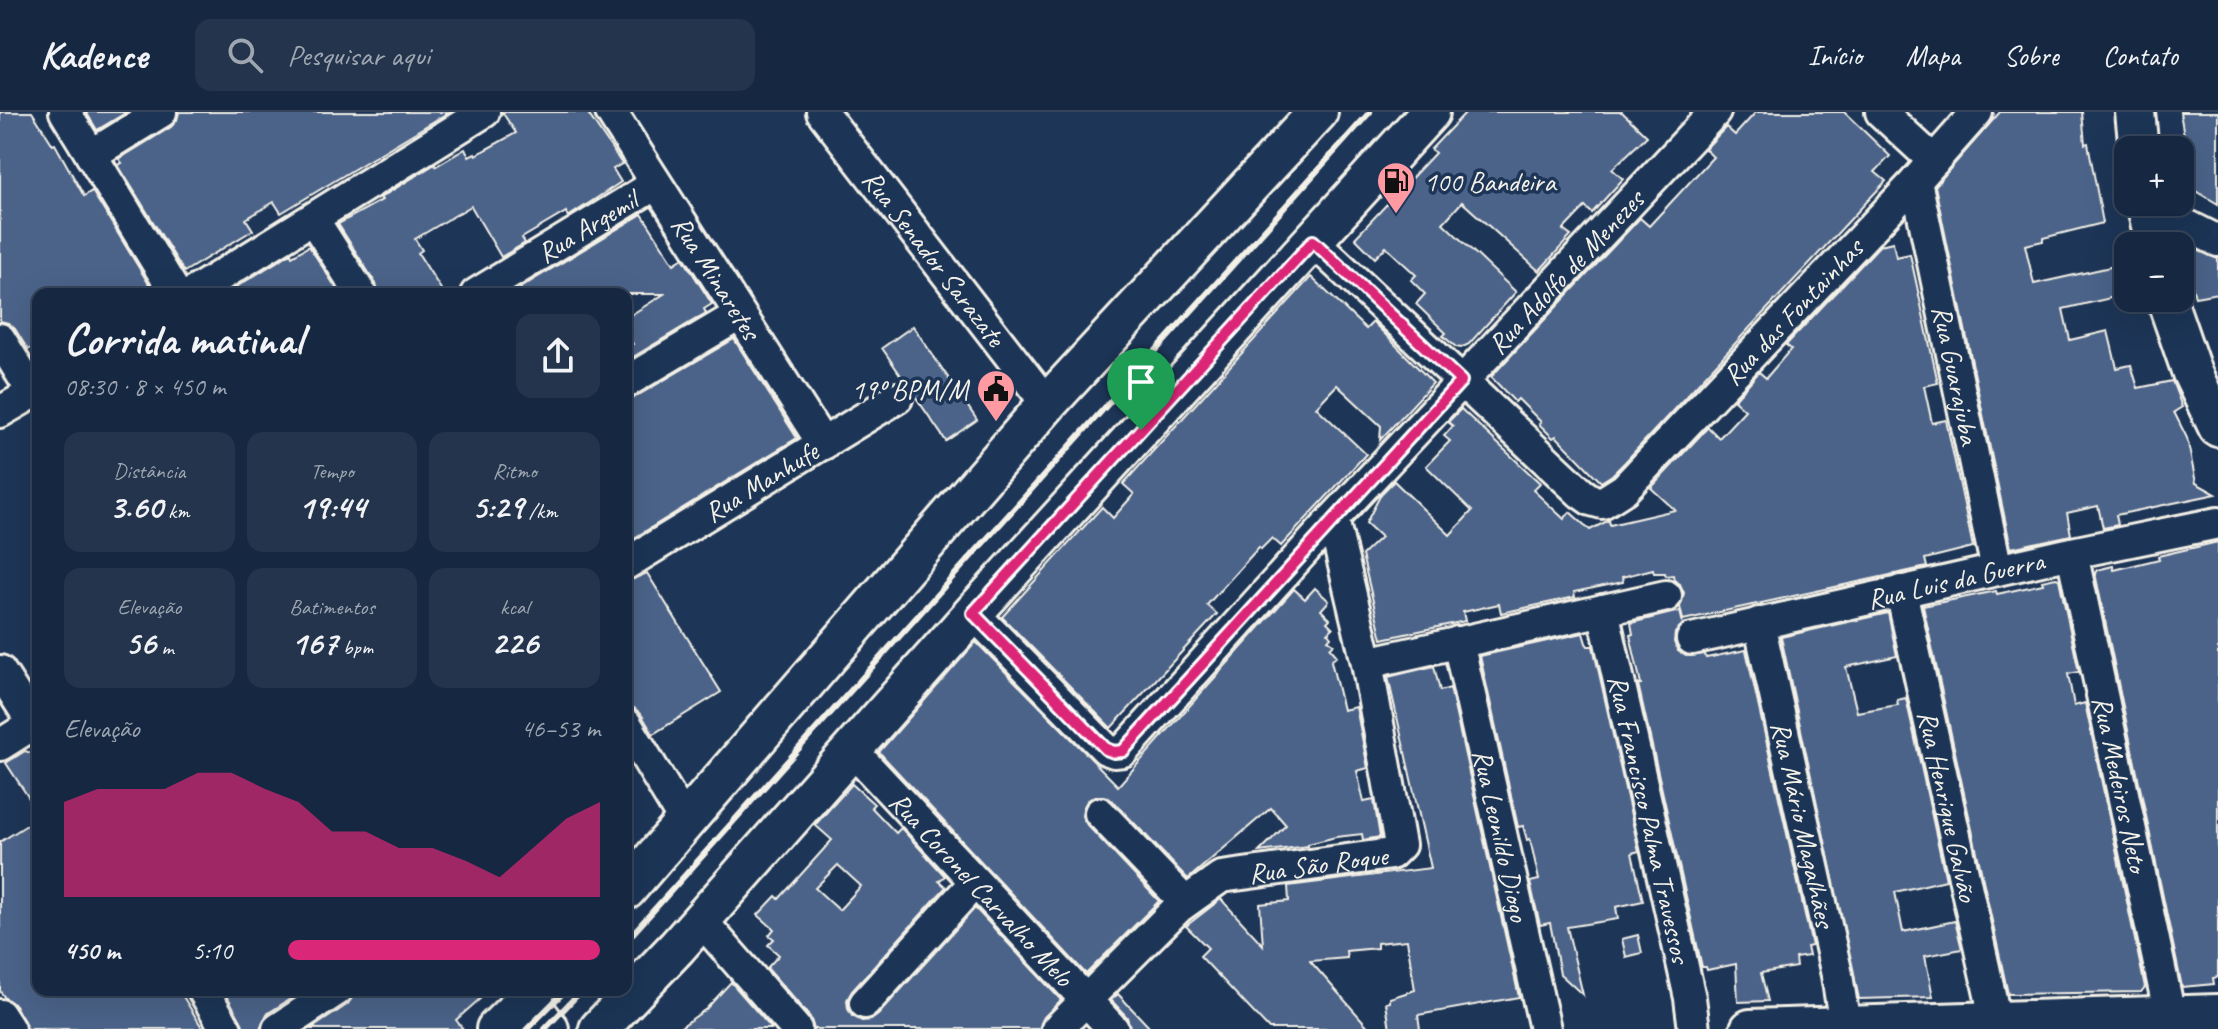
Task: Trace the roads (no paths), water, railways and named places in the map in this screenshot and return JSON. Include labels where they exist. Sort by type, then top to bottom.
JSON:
[{"type":"main road","points":[[632,883],[1047,404],[1318,112]]},
{"type":"main road","points":[[611,1024],[973,613],[1430,112]]},
{"type":"main road","points":[[2135,112],[2138,136]]},
{"type":"main road","points":[[2171,312],[2192,373],[2218,427]]},
{"type":"main road","points":[[496,1029],[537,1006]]},
{"type":"main road","points":[[1750,1029],[1917,1027],[2218,1014]]},
{"type":"street","points":[[65,112],[172,288]]},
{"type":"street","points":[[91,155],[161,112]]},
{"type":"street","points":[[201,288],[484,112]]},
{"type":"street","name":"Rua Minaretes","points":[[611,112],[823,444]]},
{"type":"street","name":"Rua Senador Sarazate","points":[[822,112],[1047,404]]},
{"type":"street","name":"Rua Adolfo de Menezes","points":[[973,613],[1106,749],[1123,751],[1333,519],[1715,112]]},
{"type":"street","points":[[1881,112],[1925,171]]},
{"type":"street","name":"Rua das Fontainhas","points":[[1461,381],[1581,493],[1602,503],[1624,489],[1977,112]]},
{"type":"street","name":"Rua Guarajuba","points":[[1925,171],[1997,570]]},
{"type":"street","name":"Rua Argemil","points":[[486,288],[656,184]]},
{"type":"street","points":[[2171,216],[2218,241]]},
{"type":"street","points":[[313,219],[357,288]]},
{"type":"street","points":[[1313,241],[1461,381]]},
{"type":"street","points":[[632,378],[739,315]]},
{"type":"street","points":[[0,339],[32,387]]},
{"type":"street","points":[[0,412],[32,393]]},
{"type":"street","name":"Rua Manhufe","points":[[632,560],[897,398]]},
{"type":"street","name":"Rua São Roque","points":[[1057,1029],[1185,902],[1221,877],[1391,854],[1397,850],[1401,839],[1367,663],[1333,519]]},
{"type":"street","name":"Rua Luis da Guerra","points":[[1692,639],[2218,523]]},
{"type":"street","name":"Rua Medeiros Neto","points":[[2072,553],[2170,1016]]},
{"type":"street","name":"Rua Henrique Galvão","points":[[1901,591],[1996,1022]]},
{"type":"street","points":[[1367,663],[1666,596]]},
{"type":"street","name":"Rua Francisco Palma Travessos","points":[[1603,610],[1694,1029]]},
{"type":"street","name":"Rua Mário Magalhães","points":[[1759,623],[1837,975],[1845,1026]]},
{"type":"street","name":"Rua Leonildo Diogo","points":[[1458,642],[1545,1029]]},
{"type":"street","points":[[0,671],[32,719]]},
{"type":"street","points":[[0,745],[32,727]]},
{"type":"street","points":[[632,734],[685,822]]},
{"type":"street","name":"Rua Coronel Carvalho Melo","points":[[852,750],[1113,1029]]},
{"type":"street","points":[[1100,813],[1185,902]]},
{"type":"street","points":[[865,1003],[975,882]]},
{"type":"street","points":[[701,920],[796,1029]]},
{"type":"street","points":[[207,996],[226,1029]]},
{"type":"street","points":[[278,1029],[328,996]]},
{"type":"street","points":[[0,1015],[9,1029]]},
{"type":"railway","points":[[632,934],[1370,112]]},
{"type":"railway","points":[[527,1029],[560,996]]},
{"type":"railway","points":[[545,1029],[576,996]]},
{"type":"place","name":"100 Bandeira","points":[[1396,215]]},
{"type":"place","name":"19º BPM/M","points":[[996,423]]}]
